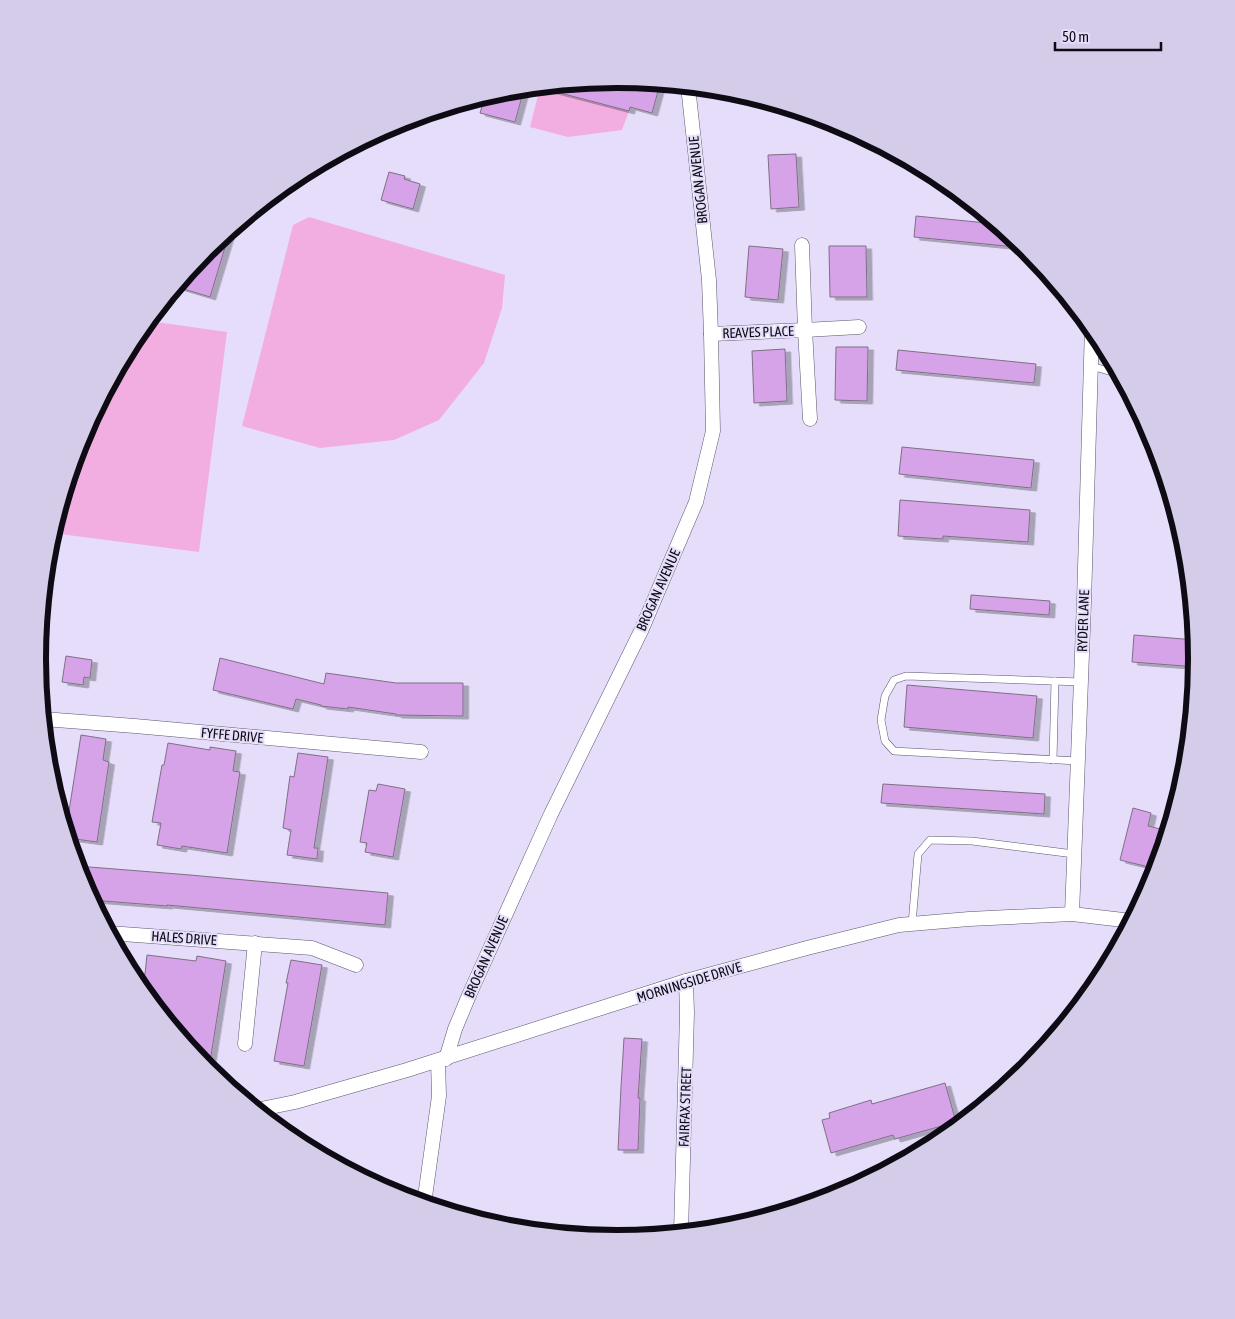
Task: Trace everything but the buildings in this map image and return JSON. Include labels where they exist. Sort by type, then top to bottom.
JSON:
[{"type":"street","name":"BROGAN AVENUE","points":[[425,1197],[442,1060],[470,993],[551,814],[641,631],[696,502],[713,431],[709,280],[689,93]]},
{"type":"street","name":"REAVES PLACE","points":[[802,245],[810,420]]},
{"type":"street","name":"REAVES PLACE","points":[[711,334],[859,327]]},
{"type":"street","name":"RYDER LANE","points":[[1072,914],[1092,341]]},
{"type":"street","name":"FYFFE DRIVE","points":[[49,719],[421,752]]},
{"type":"street","name":"MORNINGSIDE DRIVE","points":[[264,1108],[295,1102],[442,1060],[686,982],[807,948],[899,925],[969,919],[1072,914],[1126,920]]},
{"type":"street","name":"HALES DRIVE","points":[[118,935],[312,948],[356,964]]},
{"type":"street","points":[[245,1044],[255,944]]},
{"type":"street","name":"FAIRFAX STREET","points":[[681,1227],[687,1013],[686,982]]},
{"type":"lane","points":[[1091,366],[1110,372]]},
{"type":"lane","points":[[1078,761],[894,751],[885,741],[881,720],[885,696],[894,680],[906,676],[1081,682]]},
{"type":"lane","points":[[1053,760],[1055,681]]},
{"type":"lane","points":[[912,924],[918,854],[930,840],[972,841],[1074,854]]},
{"type":"shaded area","points":[[555,92],[629,111],[622,130],[568,137],[530,127],[539,94],[543,93]]},
{"type":"shaded area","points":[[309,217],[505,275],[502,308],[484,363],[439,420],[394,440],[320,448],[242,426],[293,225]]},
{"type":"shaded area","points":[[157,322],[227,332],[199,552],[60,534],[77,476],[105,407],[123,374]]}]
